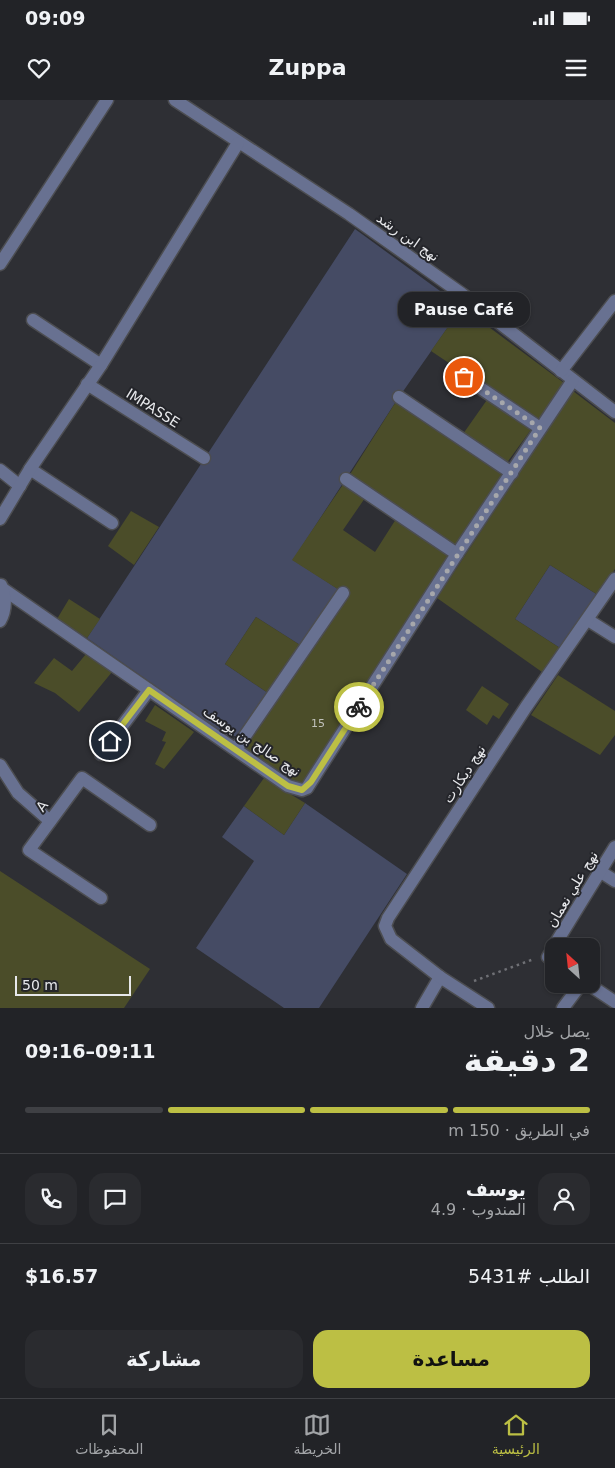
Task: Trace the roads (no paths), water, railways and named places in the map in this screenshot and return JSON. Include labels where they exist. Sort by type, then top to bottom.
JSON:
[{"type":"street","points":[[0,264],[107,100]]},
{"type":"street","name":"نهج ابن رشد","points":[[175,100],[190,104],[238,143],[349,214],[462,294],[615,412]]},
{"type":"street","points":[[0,519],[30,469],[101,365],[238,143]]},
{"type":"street","points":[[561,371],[615,301]]},
{"type":"street","points":[[33,320],[101,365]]},
{"type":"street","points":[[464,377],[540,428]]},
{"type":"street","name":"نهج صالح بن يوسف","points":[[1,586],[288,786],[296,790],[307,788],[457,554],[573,380]]},
{"type":"street","name":"IMPASSE","points":[[87,384],[204,458]]},
{"type":"street","points":[[399,397],[512,473]]},
{"type":"street","points":[[30,469],[112,523]]},
{"type":"street","points":[[0,470],[20,486]]},
{"type":"street","points":[[346,479],[457,554]]},
{"type":"street","name":"نهج ديكارت","points":[[488,1008],[440,977],[391,939],[385,926],[388,918],[526,707],[615,579]]},
{"type":"street","points":[[0,621],[5,613],[1,586]]},
{"type":"street","points":[[236,749],[343,593]]},
{"type":"street","points":[[588,620],[615,637]]},
{"type":"street","points":[[101,754],[149,690]]},
{"type":"street","points":[[0,765],[18,793],[50,821]]},
{"type":"street","name":"A","points":[[101,898],[29,850],[82,778],[150,824]]},
{"type":"street","name":"نهج علي نعمان","points":[[561,938],[615,847]]},
{"type":"street","points":[[601,872],[615,881]]},
{"type":"street","points":[[422,1008],[440,977]]},
{"type":"street","points":[[600,992],[615,1002]]},
{"type":"street","points":[[564,1008],[575,993]]},
{"type":"place","name":"Pause Café","points":[[464,377]]}]
